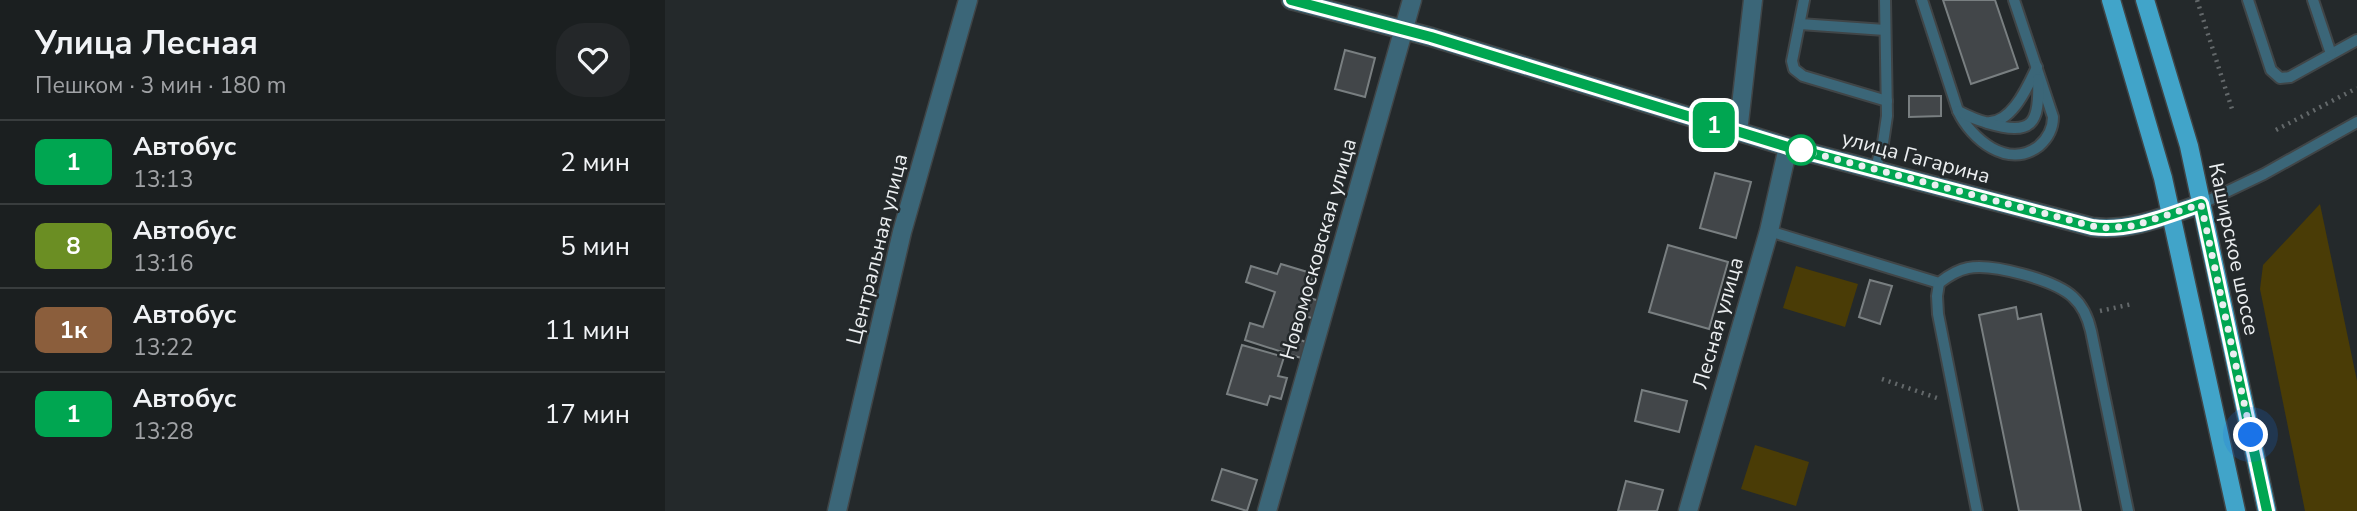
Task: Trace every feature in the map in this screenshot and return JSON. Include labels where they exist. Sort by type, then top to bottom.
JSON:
[{"type":"main road","points":[[2111,0],[2152,135],[2236,511]]},
{"type":"main road","name":"Каширское шоссе","points":[[2145,0],[2183,126],[2267,511]]},
{"type":"street","name":"Центральная улица","points":[[837,511],[902,232],[968,0]]},
{"type":"street","name":"улица Гагарина","points":[[1291,0],[1404,29],[1788,147],[2100,228],[2125,228],[2201,204]]},
{"type":"street","name":"Новомосковская улица","points":[[1268,511],[1412,0]]},
{"type":"street","points":[[1738,132],[1753,0]]},
{"type":"street","name":"Лесная улица","points":[[1688,511],[1769,231],[1788,147]]},
{"type":"lane","points":[[1804,0],[1792,61],[1794,69],[1799,74],[1887,101]]},
{"type":"lane","points":[[1875,170],[1885,135],[1887,101],[1885,0]]},
{"type":"lane","points":[[1922,0],[1958,111],[1967,128],[1989,147],[2007,153],[2031,151],[2044,141],[2053,123],[2052,109],[2014,0]]},
{"type":"lane","points":[[2248,0],[2271,70],[2277,77],[2290,77],[2357,40]]},
{"type":"lane","points":[[2313,0],[2331,54]]},
{"type":"lane","points":[[1800,24],[1885,30]]},
{"type":"lane","points":[[1958,111],[1987,123],[2014,129],[2022,128],[2033,121],[2039,100],[2038,67]]},
{"type":"lane","points":[[1987,123],[2012,109],[2038,67]]},
{"type":"lane","name":"улица Гагарина","points":[[2201,204],[2264,174],[2357,122]]},
{"type":"lane","points":[[1769,231],[1939,283]]},
{"type":"lane","points":[[1977,511],[1937,304],[1939,283],[1966,268],[1993,268],[2059,287],[2072,296],[2085,314],[2094,344],[2128,511]]},
{"type":"path","points":[[2197,0],[2232,109]]},
{"type":"path","points":[[2276,130],[2357,88]]},
{"type":"path","points":[[2085,314],[2132,304]]},
{"type":"path","points":[[1882,379],[1956,404]]},
{"type":"shaded area","points":[[2320,204],[2357,381],[2357,511],[2305,511],[2260,289],[2263,265]]},
{"type":"shaded area","points":[[1796,266],[1858,284],[1845,327],[1783,308]]},
{"type":"shaded area","points":[[1755,445],[1809,462],[1796,506],[1741,489]]},
{"type":"building","points":[[1943,0],[1995,0],[2018,68],[1971,84]]},
{"type":"building","points":[[1345,50],[1375,58],[1365,97],[1335,89]]},
{"type":"building","points":[[1909,96],[1941,96],[1941,116],[1909,117]]},
{"type":"building","points":[[1715,173],[1751,182],[1736,238],[1700,228]]},
{"type":"building","points":[[1668,245],[1728,262],[1709,329],[1649,312]]},
{"type":"building","points":[[1281,264],[1314,274],[1306,297],[1320,301],[1315,319],[1298,314],[1291,337],[1309,343],[1304,359],[1245,340],[1250,323],[1263,327],[1275,292],[1246,282],[1251,266],[1277,274]]},
{"type":"building","points":[[1870,280],[1892,286],[1880,324],[1859,317]]},
{"type":"building","points":[[2016,307],[2018,319],[2041,314],[2081,511],[2019,511],[1979,315]]},
{"type":"building","points":[[1242,345],[1284,357],[1278,376],[1287,378],[1281,399],[1270,396],[1267,405],[1227,394]]},
{"type":"building","points":[[1642,390],[1687,401],[1679,432],[1635,421]]},
{"type":"building","points":[[1222,469],[1257,480],[1247,511],[1212,500]]},
{"type":"building","points":[[1626,481],[1663,490],[1657,511],[1618,511]]},
{"type":"bus line","name":"1","points":[[1291,0],[1431,37],[1788,147],[2092,227],[2117,229],[2133,226],[2201,204],[2267,511]]},
{"type":"route","points":[[1801,150],[2092,227],[2117,229],[2133,226],[2201,204],[2251,435]]}]
